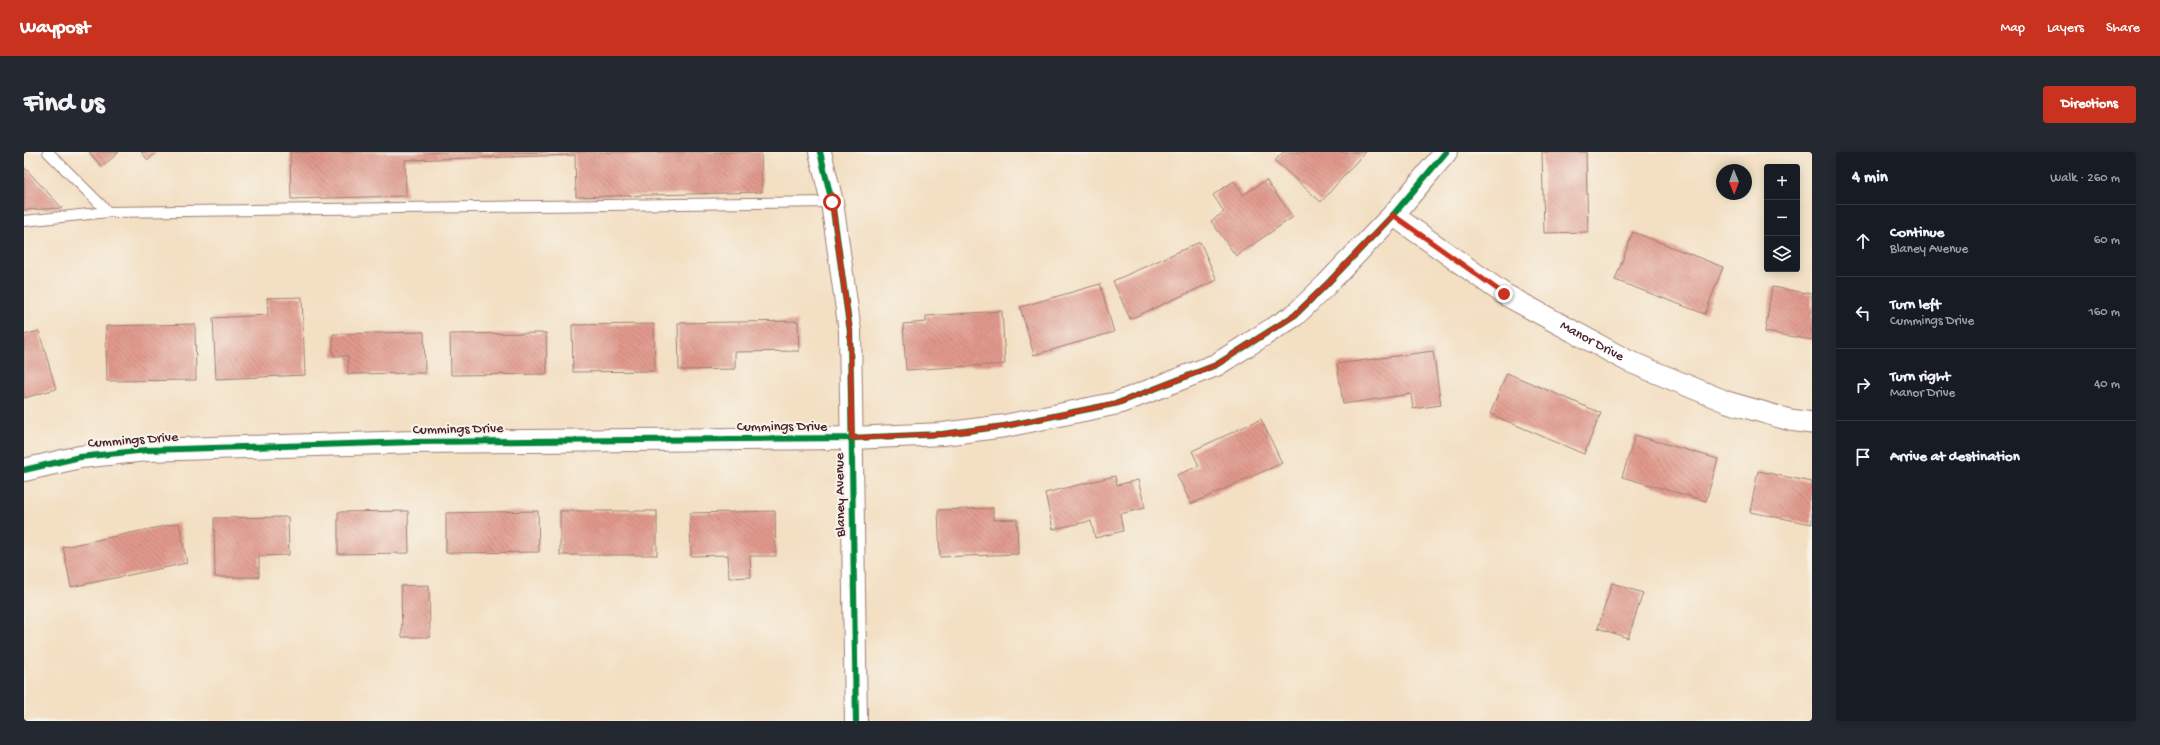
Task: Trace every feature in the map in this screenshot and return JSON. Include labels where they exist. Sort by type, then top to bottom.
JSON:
[{"type":"street","name":"Blaney Avenue","points":[[820,152],[832,202],[850,331],[856,721]]},
{"type":"street","name":"Cummings Drive","points":[[24,470],[80,457],[147,450],[415,442],[852,438],[943,434],[1013,424],[1118,403],[1216,365],[1295,315],[1393,215],[1446,152]]},
{"type":"street","name":"Manor Drive","points":[[1393,215],[1504,294],[1628,361],[1727,402],[1790,420],[1812,422]]},
{"type":"lane","points":[[48,152],[108,212]]},
{"type":"lane","points":[[24,220],[108,212],[832,202]]},
{"type":"building","points":[[89,152],[119,152],[102,167]]},
{"type":"building","points":[[141,152],[157,152],[148,160]]},
{"type":"building","points":[[290,152],[761,152],[762,192],[576,197],[575,155],[405,160],[406,196],[291,199]]},
{"type":"building","points":[[1283,152],[1365,152],[1321,202],[1275,161]]},
{"type":"building","points":[[1542,152],[1586,152],[1588,232],[1544,233]]},
{"type":"building","points":[[24,167],[62,208],[24,210]]},
{"type":"building","points":[[1266,180],[1293,217],[1236,256],[1211,221],[1224,212],[1213,195],[1234,181],[1243,195]]},
{"type":"building","points":[[1633,232],[1723,267],[1705,314],[1615,280]]},
{"type":"building","points":[[1200,242],[1217,280],[1130,319],[1113,281]]},
{"type":"building","points":[[1100,284],[1114,332],[1034,355],[1020,307]]},
{"type":"building","points":[[1772,287],[1812,294],[1812,340],[1765,332]]},
{"type":"building","points":[[302,297],[305,375],[216,379],[213,318],[268,315],[267,298]]},
{"type":"building","points":[[1002,311],[1005,364],[906,370],[903,324],[926,322],[926,316]]},
{"type":"building","points":[[798,321],[799,351],[735,352],[735,369],[679,370],[678,323]]},
{"type":"building","points":[[195,324],[196,380],[107,381],[106,326]]},
{"type":"building","points":[[654,324],[655,371],[573,372],[572,325]]},
{"type":"building","points":[[39,331],[56,389],[24,398],[24,335]]},
{"type":"building","points":[[424,332],[425,373],[348,374],[348,356],[333,356],[333,334]]},
{"type":"building","points":[[546,333],[547,374],[451,375],[450,334]]},
{"type":"building","points":[[1433,351],[1441,405],[1413,409],[1411,394],[1343,404],[1337,364]]},
{"type":"building","points":[[1507,373],[1601,413],[1584,454],[1490,414]]},
{"type":"building","points":[[1261,419],[1282,463],[1191,504],[1177,475],[1199,466],[1192,451]]},
{"type":"building","points":[[1635,435],[1718,459],[1706,501],[1622,477]]},
{"type":"building","points":[[1758,471],[1812,482],[1812,524],[1750,512]]},
{"type":"building","points":[[1115,476],[1117,485],[1138,480],[1145,508],[1120,514],[1123,531],[1095,538],[1091,521],[1053,529],[1045,493]]},
{"type":"building","points":[[993,508],[993,520],[1017,519],[1018,554],[940,557],[938,510]]},
{"type":"building","points":[[408,511],[409,553],[338,554],[338,512]]},
{"type":"building","points":[[538,511],[539,552],[446,553],[446,513]]},
{"type":"building","points":[[560,511],[657,511],[657,555],[560,555]]},
{"type":"building","points":[[775,511],[776,556],[750,556],[751,577],[729,578],[728,555],[691,556],[690,513]]},
{"type":"building","points":[[288,517],[289,555],[259,556],[259,577],[215,577],[214,518]]},
{"type":"building","points":[[179,523],[187,563],[71,587],[63,547]]},
{"type":"building","points":[[1612,583],[1643,593],[1628,638],[1598,628]]},
{"type":"building","points":[[429,585],[430,637],[402,637],[401,586]]},
{"type":"cycle path","points":[[820,152],[832,202],[850,331],[856,721]]},
{"type":"cycle path","points":[[24,470],[80,457],[147,450],[415,442],[852,438],[943,434],[1005,426],[1118,403],[1216,365],[1295,315],[1393,215],[1446,152]]},
{"type":"route","points":[[832,202],[850,331],[852,438],[943,434],[1005,426],[1118,403],[1216,365],[1295,315],[1393,215],[1504,294]]}]
